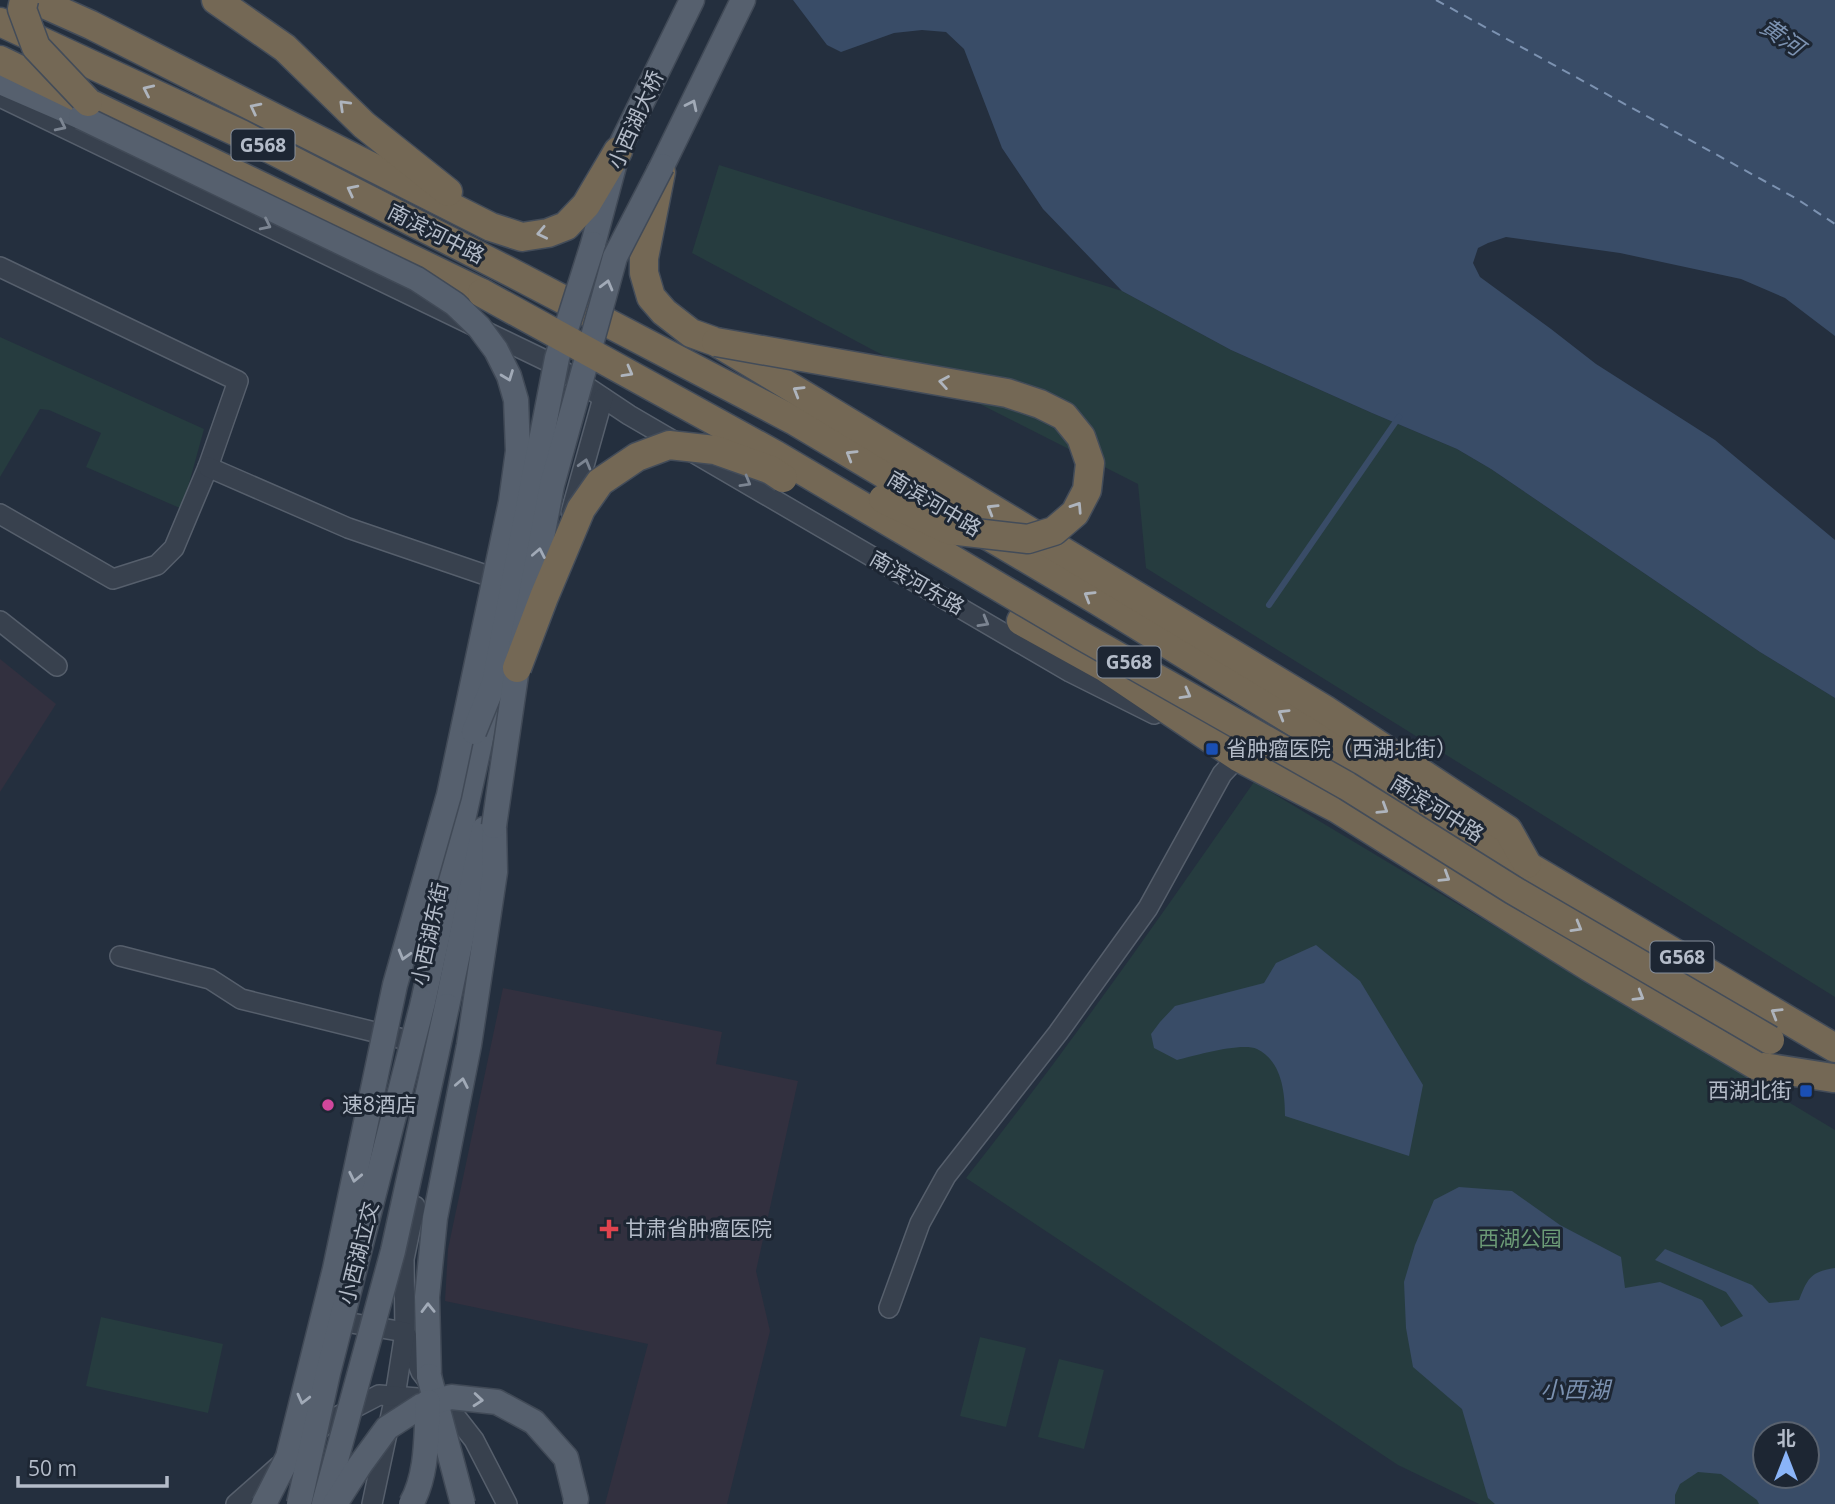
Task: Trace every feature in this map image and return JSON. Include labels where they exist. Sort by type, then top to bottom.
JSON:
[{"type":"highway","points":[[24,0],[22,9],[36,47],[85,110]]},
{"type":"highway","points":[[35,0],[91,25],[491,227],[522,237],[548,233],[566,226],[586,205],[618,150]]},
{"type":"highway","points":[[216,0],[285,48],[364,125],[491,227]]},
{"type":"highway","name":"南滨河中路","points":[[0,22],[242,134],[793,420],[1098,601],[1528,866],[1835,1048]]},
{"type":"highway","name":"南滨河中路","points":[[0,60],[85,110],[482,293],[704,414],[1082,636],[1347,786],[1513,890],[1834,1078]]},
{"type":"highway","points":[[662,166],[644,258],[644,273],[651,297],[664,312],[691,333],[716,342],[1007,393],[1040,404],[1064,416],[1081,437],[1090,463],[1087,490],[1075,513],[1054,531],[1028,539],[949,530],[704,414]]},
{"type":"highway","points":[[716,342],[1324,709],[1508,830],[1528,866]]},
{"type":"highway","points":[[505,675],[544,597],[581,509],[600,482],[636,457],[669,445],[715,450],[771,470],[847,514],[1021,621],[1104,667],[1238,757],[1336,808],[1589,967],[1757,1066],[1834,1078]]},
{"type":"main road","name":"小西湖大桥","points":[[505,675],[557,358],[593,244],[618,150],[692,0]]},
{"type":"main road","name":"小西湖大桥","points":[[505,675],[552,485],[614,257],[743,0]]},
{"type":"main road","points":[[0,82],[85,110],[417,279],[455,304],[479,327],[496,349],[509,376],[516,400],[518,451],[501,577],[449,796],[396,985],[335,1269],[288,1457],[264,1504]]},
{"type":"main road","points":[[411,1504],[416,1495],[425,1458],[429,1376],[427,1297],[435,1218],[469,1045],[495,872],[494,826],[505,675],[501,577]]},
{"type":"main road","points":[[449,796],[505,675]]},
{"type":"main road","points":[[324,1504],[393,1251],[447,1006],[505,675]]},
{"type":"main road","name":"小西湖立交","points":[[299,1504],[328,1373],[505,675]]},
{"type":"main road","points":[[429,1376],[463,1504]]},
{"type":"main road","points":[[335,1504],[387,1428],[421,1406],[451,1397],[497,1402],[534,1422],[566,1458],[575,1504]]},
{"type":"street","points":[[0,97],[551,363],[603,398]]},
{"type":"street","points":[[0,267],[238,381],[208,467],[174,548],[157,565],[114,579],[0,513]]},
{"type":"street","name":"小西湖东街","points":[[309,1504],[374,1218],[501,577],[540,427],[551,363]]},
{"type":"street","name":"小西湖东街","points":[[507,1504],[474,1440],[421,1372],[405,1332],[404,1259],[507,738],[603,398]]},
{"type":"street","name":"南滨河东路","points":[[603,398],[1070,672],[1238,757]]},
{"type":"street","points":[[208,467],[348,528],[501,577]]},
{"type":"street","points":[[0,621],[57,666]]},
{"type":"street","points":[[890,1308],[920,1223],[946,1176],[1113,958],[1147,908],[1222,774],[1238,757]]},
{"type":"street","points":[[120,956],[210,979],[241,999],[407,1041]]},
{"type":"street","points":[[351,1323],[405,1332],[395,1396],[372,1504]]},
{"type":"street","points":[[236,1504],[329,1421],[379,1395],[418,1398],[455,1416]]},
{"type":"shaded area","points":[[0,659],[56,704],[0,792]]},
{"type":"shaded area","name":"甘肃省肿瘤医院","points":[[503,988],[722,1032],[716,1064],[798,1081],[756,1271],[770,1331],[727,1504],[605,1504],[648,1344],[445,1301],[448,1249]]},
{"type":"green space","points":[[719,165],[1122,291],[1231,350],[1457,449],[1491,469],[1760,652],[1835,698],[1835,997],[1146,568],[1138,484],[871,349],[692,253]]},
{"type":"green space","points":[[0,337],[204,429],[182,509],[86,467],[101,433],[49,410],[40,409],[0,477]]},
{"type":"green space","name":"西湖公园","points":[[1254,782],[1835,1130],[1835,1504],[1479,1504],[1398,1465],[966,1178],[1149,932]]},
{"type":"green space","points":[[101,1317],[223,1344],[208,1413],[86,1386]]},
{"type":"green space","points":[[980,1337],[1026,1348],[1006,1427],[960,1416]]},
{"type":"green space","points":[[1059,1359],[1104,1370],[1084,1449],[1038,1437]]},
{"type":"water","name":"黄河","points":[[793,0],[1835,0],[1835,336],[1785,298],[1741,279],[1620,253],[1506,237],[1478,248],[1473,263],[1480,277],[1596,364],[1715,440],[1835,540],[1835,698],[1760,652],[1491,469],[1457,449],[1231,350],[1122,291],[1043,209],[1002,148],[964,49],[946,32],[922,30],[894,33],[841,52],[827,45]]},
{"type":"water","points":[[1316,945],[1360,981],[1423,1085],[1409,1156],[1285,1116],[1283,1088],[1277,1069],[1265,1054],[1257,1049],[1229,1048],[1177,1060],[1154,1048],[1151,1034],[1175,1006],[1264,983],[1276,963]]},
{"type":"water","name":"小西湖","points":[[1459,1187],[1512,1191],[1560,1225],[1621,1257],[1625,1288],[1660,1282],[1702,1300],[1721,1327],[1743,1316],[1726,1292],[1655,1260],[1665,1249],[1752,1285],[1769,1303],[1799,1300],[1811,1277],[1835,1268],[1835,1504],[1759,1504],[1721,1474],[1698,1472],[1680,1484],[1675,1495],[1675,1504],[1495,1504],[1488,1498],[1462,1409],[1413,1367],[1406,1328],[1404,1282],[1415,1245],[1434,1200]]},
{"type":"waterway","points":[[1269,605],[1399,417]]},
{"type":"ferry route","points":[[1436,0],[1797,199],[1835,224]]},
{"type":"place","name":"省肿瘤医院（西湖北街）","points":[[1212,749]]},
{"type":"place","name":"西湖北街","points":[[1806,1091]]},
{"type":"place","name":"速8酒店","points":[[328,1105]]},
{"type":"place","name":"甘肃省肿瘤医院","points":[[609,1229]]}]
